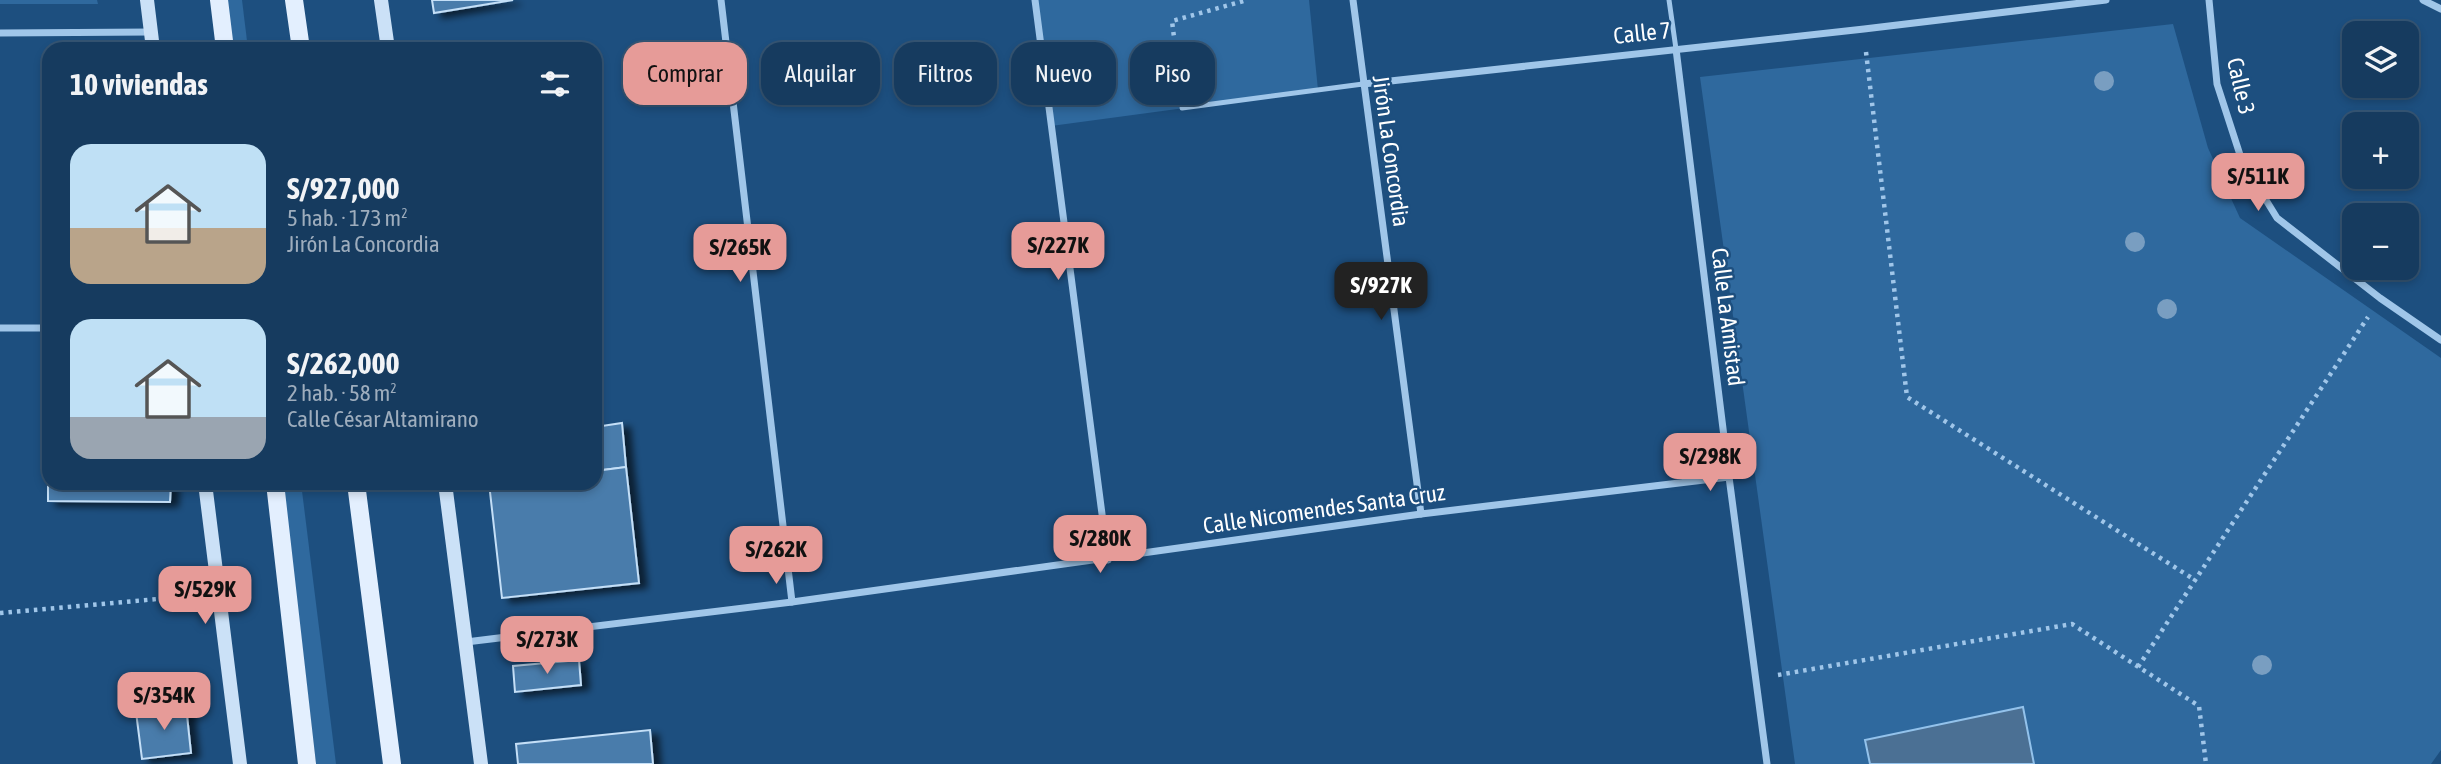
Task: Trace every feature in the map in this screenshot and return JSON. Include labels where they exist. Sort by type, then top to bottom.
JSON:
[{"type":"main road","points":[[147,0],[152,42]]},
{"type":"main road","points":[[219,0],[224,42]]},
{"type":"main road","points":[[294,0],[300,42]]},
{"type":"main road","points":[[381,0],[387,42]]},
{"type":"main road","points":[[206,490],[240,764]]},
{"type":"main road","points":[[276,490],[307,764]]},
{"type":"main road","points":[[357,490],[392,764]]},
{"type":"main road","points":[[447,490],[481,764]]},
{"type":"street","points":[[721,0],[792,602]]},
{"type":"street","points":[[1035,0],[1108,560]]},
{"type":"street","name":"Jirón La Concordia","points":[[1353,0],[1421,514]]},
{"type":"street","name":"Calle 7","points":[[1363,84],[2106,0]]},
{"type":"street","name":"Calle 3","points":[[2209,0],[2217,84],[2242,161],[2277,218],[2380,298],[2441,340]]},
{"type":"street","points":[[2423,0],[2441,9]]},
{"type":"street","points":[[0,33],[151,32]]},
{"type":"street","name":"Calle La Amistad","points":[[1676,48],[1767,764]]},
{"type":"street","points":[[0,328],[42,328]]},
{"type":"street","name":"Calle Nicomendes Santa Cruz","points":[[466,642],[1108,560],[1421,514],[1729,477]]},
{"type":"lane","name":"Calle La Amistad","points":[[1669,0],[1676,48]]},
{"type":"lane","name":"Calle 7","points":[[1182,108],[1363,84]]},
{"type":"path","points":[[1182,108],[1172,21],[1247,0]]},
{"type":"path","points":[[1864,29],[1907,397],[2195,580]]},
{"type":"path","points":[[2138,667],[2380,298]]},
{"type":"path","points":[[0,613],[219,593]]},
{"type":"path","points":[[1756,679],[2072,624],[2199,706],[2206,764]]},
{"type":"shaded area","points":[[0,0],[97,0],[98,4],[0,4]]},
{"type":"shaded area","points":[[226,0],[242,0],[247,42],[231,42]]},
{"type":"shaded area","points":[[1035,0],[1309,0],[1318,90],[1215,104],[1215,42],[1130,42],[1130,105],[1207,105],[1051,126],[1048,105],[1116,105],[1116,42],[1040,42]]},
{"type":"shaded area","points":[[2173,24],[2208,148],[2240,218],[2441,358],[2441,750],[2431,764],[1795,764],[1700,77]]},
{"type":"shaded area","points":[[284,490],[302,490],[336,764],[316,764]]},
{"type":"shaded area","points":[[2023,707],[2034,764],[1870,764],[1865,740]]},
{"type":"building","points":[[432,0],[513,0],[434,13]]},
{"type":"building","points":[[622,423],[626,467],[602,470],[602,426]]},
{"type":"building","points":[[626,467],[639,583],[502,598],[490,490],[602,490],[602,470]]},
{"type":"building","points":[[48,490],[171,490],[170,502],[48,501]]},
{"type":"building","points":[[579,660],[581,685],[515,692],[513,666]]},
{"type":"building","points":[[186,706],[191,753],[142,759],[136,712]]},
{"type":"building","points":[[650,730],[653,764],[518,764],[516,744]]}]
